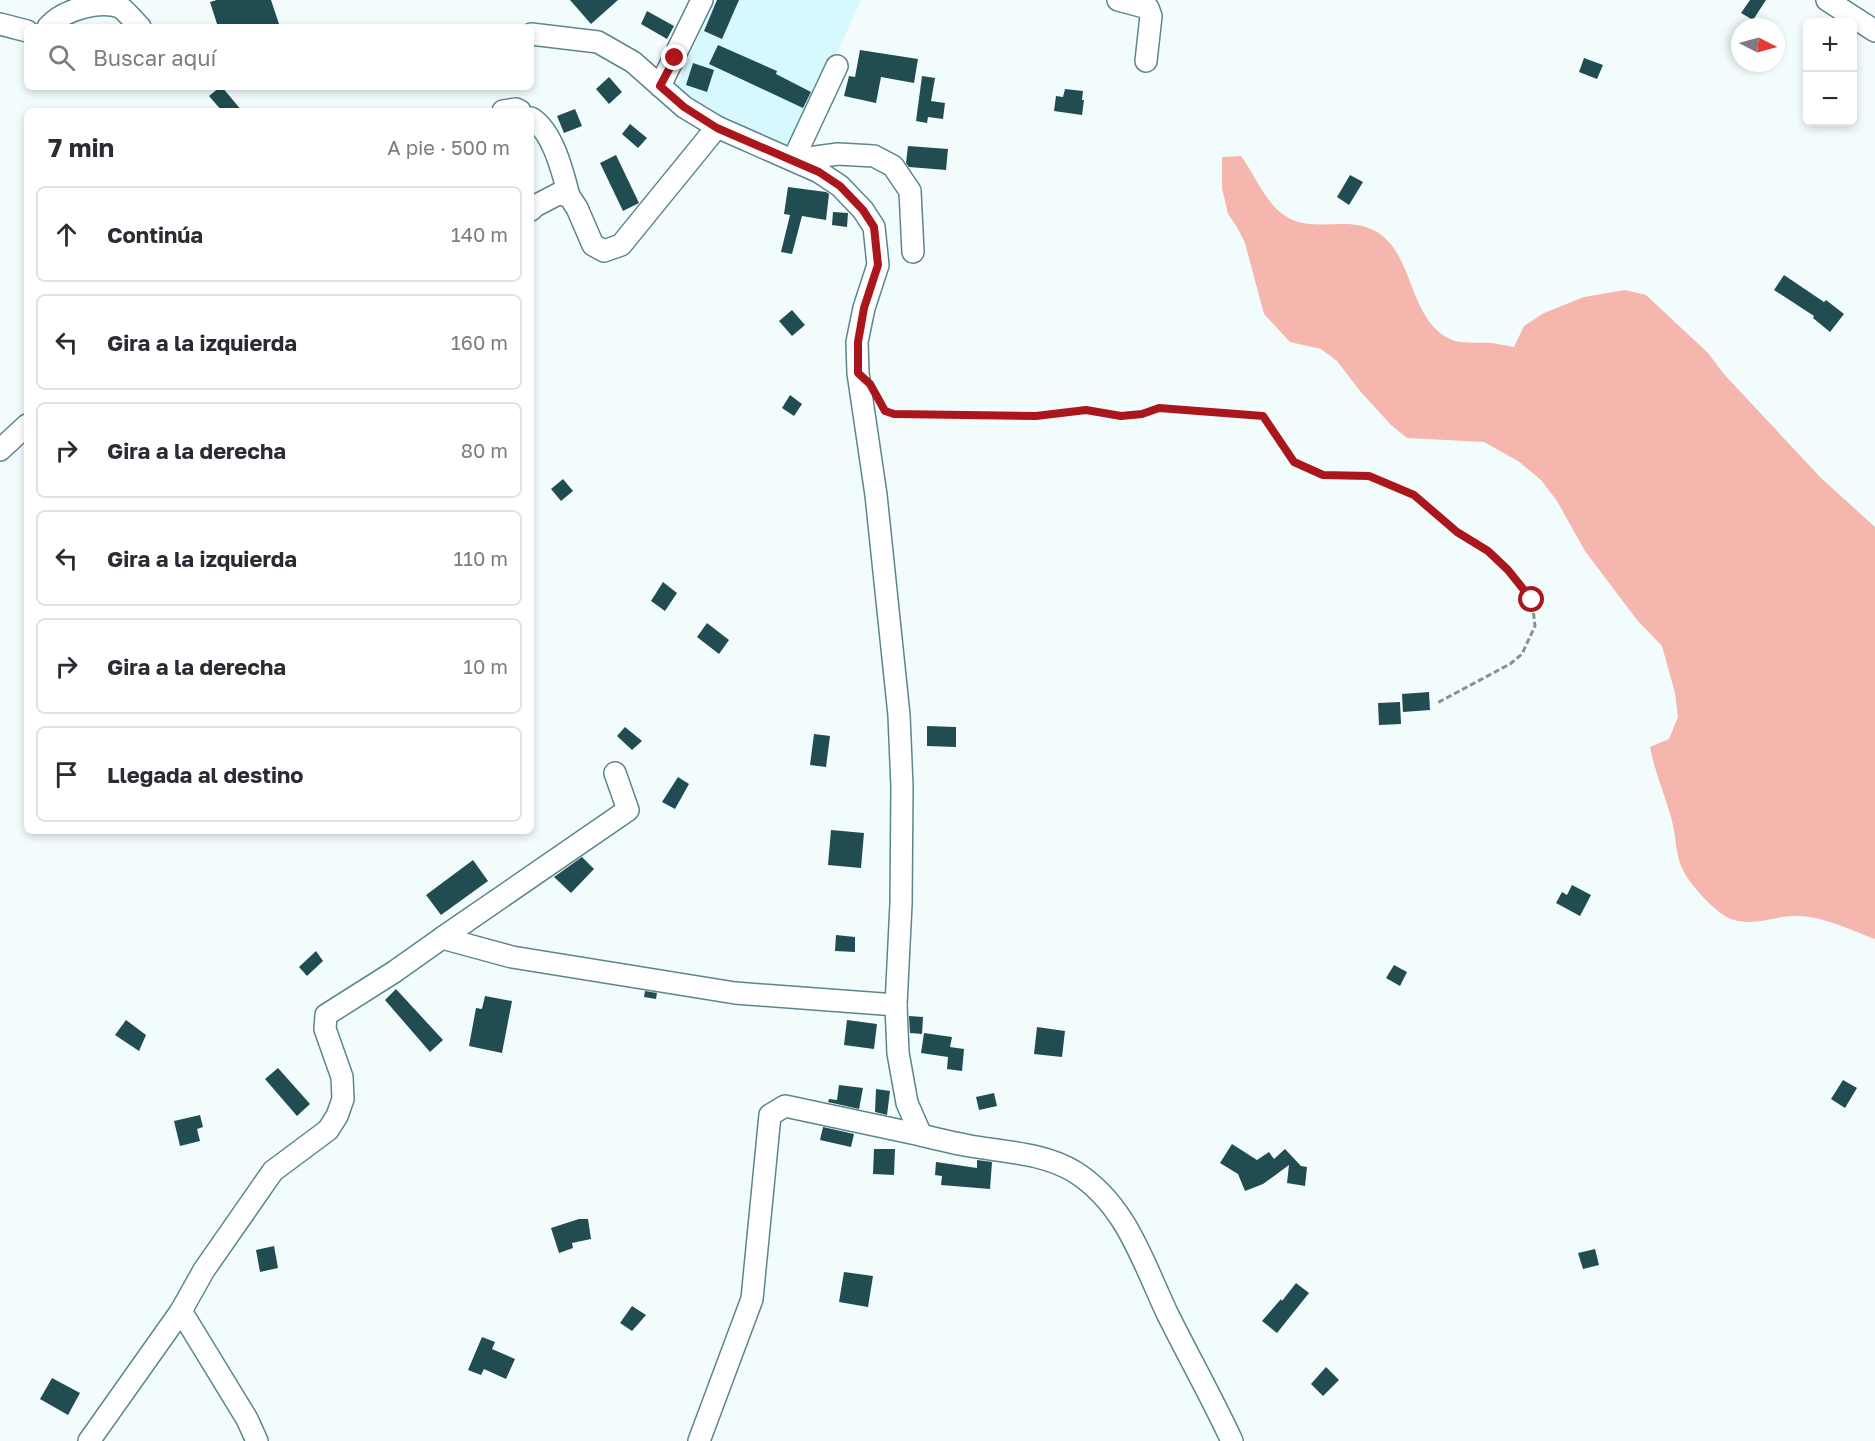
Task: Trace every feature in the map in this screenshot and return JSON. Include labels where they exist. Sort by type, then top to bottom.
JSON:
[{"type":"street","points":[[660,86],[702,0]]},
{"type":"street","points":[[1118,0],[1148,8],[1151,16],[1146,61]]},
{"type":"street","points":[[1827,0],[1875,32]]},
{"type":"street","points":[[51,24],[84,4],[103,2],[119,6],[137,24]]},
{"type":"street","points":[[0,24],[24,30]]},
{"type":"street","points":[[534,34],[598,42],[633,62],[684,107],[717,128],[819,172],[840,186],[863,210],[874,227],[878,265],[864,308],[858,342],[858,373],[876,495],[899,715],[902,787],[901,904],[896,1005],[898,1053],[907,1103],[921,1135]]},
{"type":"street","points":[[793,160],[837,66]]},
{"type":"street","points":[[534,120],[553,147],[569,196],[577,208],[593,245],[604,251],[621,245],[717,128]]},
{"type":"street","points":[[793,160],[837,154],[874,156],[893,166],[910,190],[913,252]]},
{"type":"street","points":[[534,207],[558,194],[569,196]]},
{"type":"street","points":[[0,450],[24,428]]},
{"type":"street","points":[[89,1441],[181,1311],[204,1270],[273,1171],[328,1130],[338,1116],[343,1099],[342,1077],[325,1029],[326,1015],[394,972],[628,810],[615,773]]},
{"type":"street","points":[[442,938],[512,957],[735,993],[896,1005]]},
{"type":"street","points":[[699,1441],[752,1299],[770,1115],[785,1106],[971,1146],[1023,1153],[1074,1172],[1102,1194],[1120,1215],[1140,1250],[1168,1314],[1232,1441]]},
{"type":"street","points":[[181,1311],[247,1419],[257,1441]]},
{"type":"path","points":[[881,406],[885,411],[894,414],[1036,416],[1086,410],[1121,416],[1142,414],[1159,408],[1263,416],[1294,462],[1323,475],[1369,476],[1414,495],[1457,532],[1488,551],[1508,570],[1532,600],[1535,626],[1522,654],[1510,664],[1437,703]]},
{"type":"shaded area","points":[[715,0],[861,0],[794,148],[682,99],[677,85]]},
{"type":"shaded area","points":[[1241,156],[1268,199],[1280,212],[1291,219],[1315,224],[1353,224],[1377,232],[1389,242],[1405,269],[1424,314],[1434,327],[1451,340],[1514,347],[1524,326],[1544,313],[1584,297],[1625,290],[1646,295],[1708,353],[1723,373],[1821,478],[1875,527],[1875,939],[1817,918],[1788,916],[1750,922],[1734,920],[1713,907],[1691,883],[1679,859],[1673,825],[1650,747],[1669,739],[1678,717],[1675,693],[1662,646],[1637,620],[1585,551],[1557,501],[1541,480],[1518,461],[1484,442],[1407,438],[1391,425],[1360,391],[1337,361],[1321,349],[1290,342],[1264,314],[1245,243],[1228,214],[1222,188],[1222,157]]},
{"type":"building","points":[[271,0],[279,24],[217,24],[210,2]]},
{"type":"building","points":[[570,0],[618,0],[591,24]]},
{"type":"building","points":[[717,0],[739,0],[722,39],[704,31]]},
{"type":"building","points":[[1750,0],[1766,0],[1754,18],[1741,13]]},
{"type":"building","points":[[647,11],[674,26],[667,39],[641,24]]},
{"type":"building","points":[[718,45],[777,71],[776,74],[811,92],[803,108],[709,64]]},
{"type":"building","points":[[860,50],[918,59],[914,83],[881,77],[876,103],[844,96],[849,76],[855,77]]},
{"type":"building","points":[[1584,58],[1603,65],[1597,79],[1579,72]]},
{"type":"building","points":[[693,63],[714,70],[707,92],[686,85]]},
{"type":"building","points":[[922,76],[935,78],[931,101],[945,103],[943,119],[928,117],[927,123],[916,121]]},
{"type":"building","points":[[609,77],[622,92],[609,104],[596,89]]},
{"type":"building","points":[[1065,89],[1083,91],[1082,115],[1054,111],[1056,96],[1063,97]]},
{"type":"building","points":[[216,90],[224,90],[240,108],[219,108],[209,96]]},
{"type":"building","points":[[575,109],[582,126],[564,133],[557,116]]},
{"type":"building","points":[[630,124],[647,138],[638,148],[622,134]]},
{"type":"building","points":[[908,146],[948,149],[946,170],[909,167],[906,163]]},
{"type":"building","points":[[616,155],[639,203],[623,211],[600,163]]},
{"type":"building","points":[[1350,175],[1363,182],[1349,205],[1337,197]]},
{"type":"building","points":[[788,187],[829,194],[826,220],[802,216],[792,254],[781,252],[790,215],[784,214]]},
{"type":"building","points":[[833,212],[848,213],[847,227],[832,225]]},
{"type":"building","points":[[1784,275],[1824,302],[1826,300],[1844,314],[1830,332],[1813,318],[1814,316],[1774,290]]},
{"type":"building","points":[[792,310],[805,325],[792,336],[779,321]]},
{"type":"building","points":[[790,395],[802,404],[794,416],[782,408]]},
{"type":"building","points":[[563,479],[573,491],[561,501],[551,489]]},
{"type":"building","points":[[663,582],[677,593],[665,611],[651,601]]},
{"type":"building","points":[[707,623],[729,640],[719,654],[697,637]]},
{"type":"building","points":[[1429,692],[1430,710],[1403,712],[1402,694]]},
{"type":"building","points":[[1400,702],[1401,724],[1379,725],[1378,703]]},
{"type":"building","points":[[927,726],[956,727],[956,747],[927,746]]},
{"type":"building","points":[[625,727],[642,741],[632,750],[617,736]]},
{"type":"building","points":[[814,734],[830,736],[826,767],[810,765]]},
{"type":"building","points":[[678,777],[689,784],[675,809],[662,802]]},
{"type":"building","points":[[831,830],[864,833],[861,868],[828,865]]},
{"type":"building","points":[[582,857],[594,869],[571,893],[554,877]]},
{"type":"building","points":[[473,860],[488,881],[441,915],[426,895]]},
{"type":"building","points":[[1572,885],[1591,895],[1580,916],[1556,903],[1562,892],[1567,895]]},
{"type":"building","points":[[836,935],[855,937],[855,952],[835,951]]},
{"type":"building","points":[[316,951],[323,961],[307,976],[299,967]]},
{"type":"building","points":[[1394,965],[1407,972],[1400,986],[1386,978]]},
{"type":"building","points":[[396,989],[443,1040],[430,1052],[385,1000]]},
{"type":"building","points":[[645,991],[657,993],[656,999],[644,997]]},
{"type":"building","points":[[485,996],[512,1001],[502,1053],[469,1046],[476,1008],[482,1009]]},
{"type":"building","points":[[909,1016],[923,1017],[922,1034],[910,1033]]},
{"type":"building","points":[[126,1020],[146,1035],[139,1051],[115,1035]]},
{"type":"building","points":[[847,1020],[877,1024],[874,1049],[844,1045]]},
{"type":"building","points":[[1037,1027],[1065,1031],[1062,1057],[1034,1054]]},
{"type":"building","points":[[924,1033],[952,1037],[950,1047],[964,1049],[962,1071],[947,1069],[948,1057],[921,1053]]},
{"type":"building","points":[[278,1068],[310,1104],[297,1116],[265,1079]]},
{"type":"building","points":[[1843,1080],[1857,1088],[1845,1108],[1831,1099]]},
{"type":"building","points":[[839,1085],[863,1088],[859,1109],[828,1102],[829,1099],[837,1100]]},
{"type":"building","points":[[876,1089],[890,1091],[887,1115],[875,1112]]},
{"type":"building","points":[[994,1093],[997,1106],[979,1110],[976,1097]]},
{"type":"building","points":[[200,1115],[203,1127],[197,1129],[200,1141],[180,1146],[174,1121]]},
{"type":"building","points":[[823,1127],[854,1134],[851,1147],[820,1140]]},
{"type":"building","points":[[1232,1144],[1257,1160],[1269,1152],[1274,1159],[1285,1149],[1301,1166],[1307,1167],[1305,1186],[1287,1183],[1289,1165],[1263,1184],[1245,1191],[1238,1174],[1220,1163]]},
{"type":"building","points":[[874,1149],[895,1149],[894,1175],[873,1174]]},
{"type":"building","points":[[977,1160],[992,1162],[990,1189],[941,1185],[942,1176],[935,1175],[936,1162],[977,1168]]},
{"type":"building","points":[[579,1219],[588,1219],[591,1239],[572,1243],[573,1248],[559,1253],[551,1228]]},
{"type":"building","points":[[274,1246],[278,1268],[260,1272],[256,1250]]},
{"type":"building","points":[[1595,1249],[1599,1265],[1583,1269],[1578,1253]]},
{"type":"building","points":[[844,1272],[873,1276],[868,1307],[839,1302]]},
{"type":"building","points":[[1296,1283],[1309,1293],[1277,1333],[1262,1321]]},
{"type":"building","points":[[632,1306],[646,1315],[632,1331],[620,1323]]},
{"type":"building","points":[[482,1337],[495,1342],[492,1349],[515,1359],[506,1379],[484,1369],[481,1375],[468,1370]]},
{"type":"building","points":[[1326,1367],[1339,1380],[1323,1396],[1311,1384]]},
{"type":"building","points":[[52,1378],[80,1393],[68,1415],[40,1399]]},
{"type":"route","points":[[675,58],[660,86],[684,107],[717,128],[819,172],[840,186],[863,210],[874,227],[878,265],[864,308],[858,342],[858,373],[870,384],[885,411],[894,414],[1036,416],[1086,410],[1121,416],[1142,414],[1159,408],[1263,416],[1294,462],[1323,475],[1369,476],[1414,495],[1457,532],[1488,551],[1508,570],[1532,600]]}]
